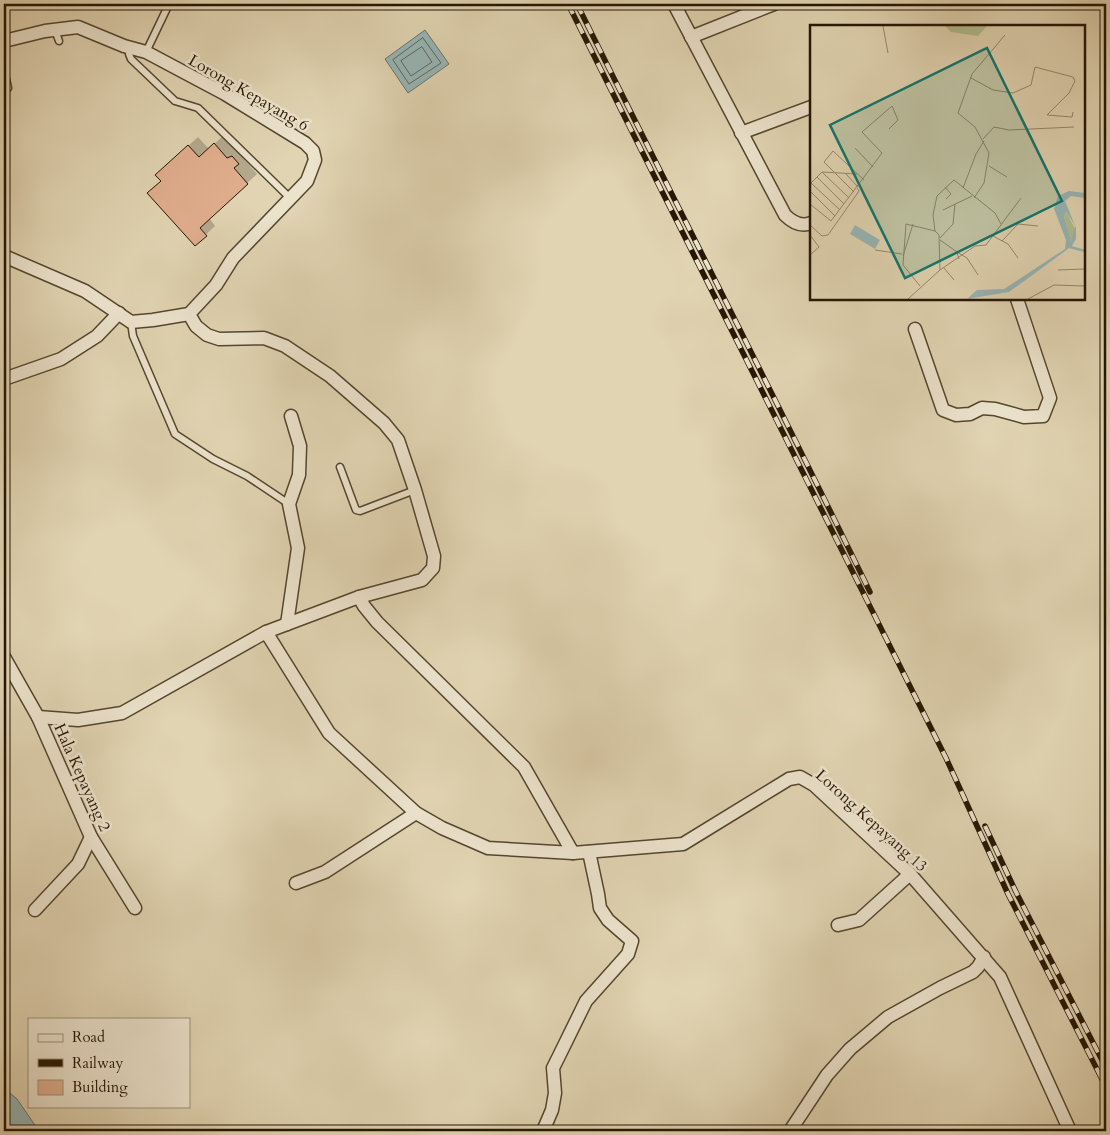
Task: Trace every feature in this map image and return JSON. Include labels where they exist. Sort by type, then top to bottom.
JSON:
[{"type":"street","points":[[674,4],[785,215],[792,222],[807,225],[810,224]]},
{"type":"street","points":[[690,37],[739,16],[774,4]]},
{"type":"street","name":"Lorong Kepayang 6","points":[[4,42],[57,35],[78,27],[130,48],[146,52],[225,94],[305,143],[313,152],[315,160],[308,181],[233,258],[216,285],[189,314]]},
{"type":"street","points":[[741,132],[810,108]]},
{"type":"street","points":[[4,256],[85,292],[131,322],[189,314],[196,326],[207,335],[219,339],[264,338],[285,346],[330,376],[384,423],[398,440],[434,556],[433,568],[422,580],[359,597],[266,632],[122,713],[78,720],[38,717]]},
{"type":"street","points":[[915,329],[942,410],[956,416],[970,414],[982,408],[996,409],[1024,417],[1043,416],[1050,398],[1017,300]]},
{"type":"street","points":[[4,379],[61,359],[97,336],[119,313]]},
{"type":"street","points":[[287,624],[298,548],[290,504],[299,475],[300,446],[291,416]]},
{"type":"street","points":[[359,597],[377,622],[524,768],[574,853]]},
{"type":"street","name":"Lorong Kepayang 13","points":[[266,632],[329,733],[416,813],[442,828],[488,848],[574,853],[684,844],[789,779],[800,777],[814,785],[910,874],[1000,977],[1070,1131]]},
{"type":"street","name":"Hala Kepayang 2","points":[[4,657],[38,717],[91,837],[135,908]]},
{"type":"street","points":[[296,883],[325,872],[416,813]]},
{"type":"street","points":[[35,910],[78,864],[91,837]]},
{"type":"street","points":[[543,1131],[552,1110],[555,1093],[553,1068],[562,1048],[586,1001],[628,954],[632,941],[608,920],[600,908],[589,852]]},
{"type":"street","points":[[838,925],[850,924],[859,920],[910,874]]},
{"type":"street","points":[[790,1131],[827,1075],[850,1049],[888,1017],[973,972],[984,957]]},
{"type":"lane","points":[[146,52],[170,4]]},
{"type":"lane","points":[[739,16],[748,11],[753,4]]},
{"type":"lane","points":[[130,48],[129,54],[131,59],[175,100],[198,108],[290,198]]},
{"type":"lane","points":[[4,70],[8,88]]},
{"type":"lane","points":[[131,322],[133,336],[175,434],[213,459],[246,476],[290,504]]},
{"type":"lane","points":[[340,467],[356,510],[360,511],[415,490]]},
{"type":"water","points":[[425,30],[449,64],[408,93],[385,59]]},
{"type":"water","points":[[4,1088],[17,1099],[39,1131],[4,1131]]},
{"type":"building","points":[[214,143],[227,158],[232,156],[239,164],[234,168],[248,184],[200,228],[207,236],[195,246],[147,193],[161,181],[155,175],[188,145],[199,157]]},
{"type":"railway","points":[[568,4],[946,758],[1008,894],[1106,1087]]},
{"type":"railway","points":[[577,4],[870,592]]},
{"type":"railway","points":[[985,826],[1016,892],[1106,1068]]}]
